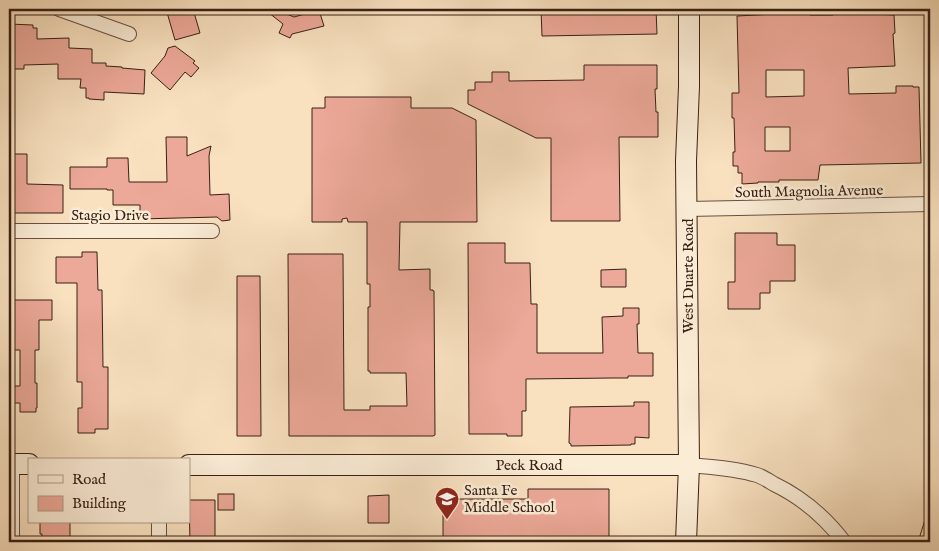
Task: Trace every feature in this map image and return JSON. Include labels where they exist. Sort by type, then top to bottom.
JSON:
[{"type":"main road","name":"West Duarte Road","points":[[686,542],[689,465],[688,209],[686,161],[689,86],[689,9]]},
{"type":"main road","name":"Peck Road","points":[[190,465],[689,465]]},
{"type":"street","points":[[59,9],[129,34]]},
{"type":"street","name":"South Magnolia Avenue","points":[[688,209],[930,204]]},
{"type":"street","name":"Stagio Drive","points":[[9,231],[212,231]]},
{"type":"street","points":[[12,542],[17,465]]},
{"type":"street","name":"Peck Road","points":[[689,465],[728,469],[758,475],[812,507],[833,527],[844,542]]},
{"type":"street","points":[[159,524],[159,542]]},
{"type":"building","points":[[166,9],[193,9],[200,33],[175,40]]},
{"type":"building","points":[[264,9],[275,9],[294,17],[319,10],[324,26],[292,34],[290,38],[279,33],[283,24]]},
{"type":"building","points":[[541,9],[656,9],[657,34],[542,36]]},
{"type":"building","points":[[876,12],[876,14],[894,15],[895,66],[848,68],[849,94],[896,93],[896,86],[919,87],[921,163],[820,165],[818,180],[779,180],[779,182],[742,184],[742,173],[738,173],[738,166],[733,166],[733,152],[735,152],[732,93],[739,93],[737,16],[793,13],[833,15],[833,13]],"holes":[[[766,70],[804,70],[804,96],[766,97]],[[765,127],[790,127],[790,151],[765,151]]]},
{"type":"building","points":[[9,24],[33,25],[33,28],[37,28],[37,39],[69,38],[69,48],[92,49],[92,63],[106,63],[106,66],[145,70],[144,94],[104,92],[104,100],[89,99],[86,98],[86,88],[80,88],[81,79],[58,79],[58,64],[24,65],[24,69],[9,69]]},
{"type":"building","points":[[175,46],[195,61],[193,63],[199,68],[191,77],[185,72],[170,90],[151,73],[165,56],[168,48]]},
{"type":"building","points":[[584,65],[657,65],[657,89],[655,89],[656,112],[658,112],[658,137],[619,137],[620,221],[551,221],[551,138],[536,138],[468,104],[468,90],[475,90],[475,82],[492,82],[492,72],[509,72],[509,81],[584,80]]},
{"type":"building","points":[[325,97],[411,97],[411,108],[452,108],[476,120],[477,222],[400,222],[399,270],[430,269],[430,290],[434,291],[435,435],[433,436],[289,436],[288,254],[343,254],[344,410],[370,410],[370,406],[407,406],[406,373],[370,373],[368,371],[370,284],[367,284],[367,222],[348,222],[347,218],[342,219],[342,222],[312,222],[312,108],[325,108]]},
{"type":"building","points":[[166,137],[187,137],[187,156],[211,146],[209,156],[210,195],[229,194],[230,220],[222,221],[217,217],[140,219],[140,205],[113,205],[113,190],[70,189],[70,167],[107,167],[107,158],[128,158],[129,182],[167,182]]},
{"type":"building","points":[[11,154],[27,154],[27,184],[63,185],[63,213],[13,213],[12,208],[9,208],[9,192],[14,192]]},
{"type":"building","points":[[735,233],[777,233],[777,245],[795,245],[795,281],[770,281],[770,293],[760,293],[760,309],[728,309],[728,282],[735,282]]},
{"type":"building","points":[[468,243],[505,243],[505,263],[530,263],[531,304],[537,304],[537,353],[603,353],[602,317],[623,316],[623,308],[639,308],[639,324],[637,324],[638,353],[653,353],[653,376],[526,379],[526,411],[522,411],[522,436],[469,434]]},
{"type":"building","points":[[82,252],[97,252],[98,290],[102,290],[103,367],[108,367],[108,429],[95,429],[95,433],[78,433],[78,408],[82,408],[82,382],[77,382],[77,283],[56,283],[56,257],[82,257]]},
{"type":"building","points":[[626,269],[626,287],[601,287],[601,270]]},
{"type":"building","points":[[237,276],[260,276],[261,436],[237,436]]},
{"type":"building","points":[[10,300],[52,300],[52,320],[39,320],[39,350],[35,350],[36,412],[20,412],[20,403],[9,403],[9,386],[20,386],[20,350],[11,350]]},
{"type":"building","points":[[634,402],[649,402],[649,438],[635,437],[635,444],[631,445],[571,446],[569,443],[570,407],[634,406]]},
{"type":"building","points":[[528,489],[609,489],[609,542],[443,542],[443,499],[528,499]]},
{"type":"building","points":[[218,494],[234,494],[234,510],[218,510]]},
{"type":"building","points":[[389,495],[389,523],[368,523],[368,496]]},
{"type":"building","points":[[190,500],[215,500],[215,541],[190,541]]},
{"type":"building","points":[[40,524],[70,524],[70,542],[42,542],[42,534],[40,534]]},
{"type":"tram line","points":[[918,542],[930,504]]},
{"type":"tram line","points":[[927,542],[930,532]]},
{"type":"place","name":"Santa Fe Middle School","points":[[447,520]]}]
